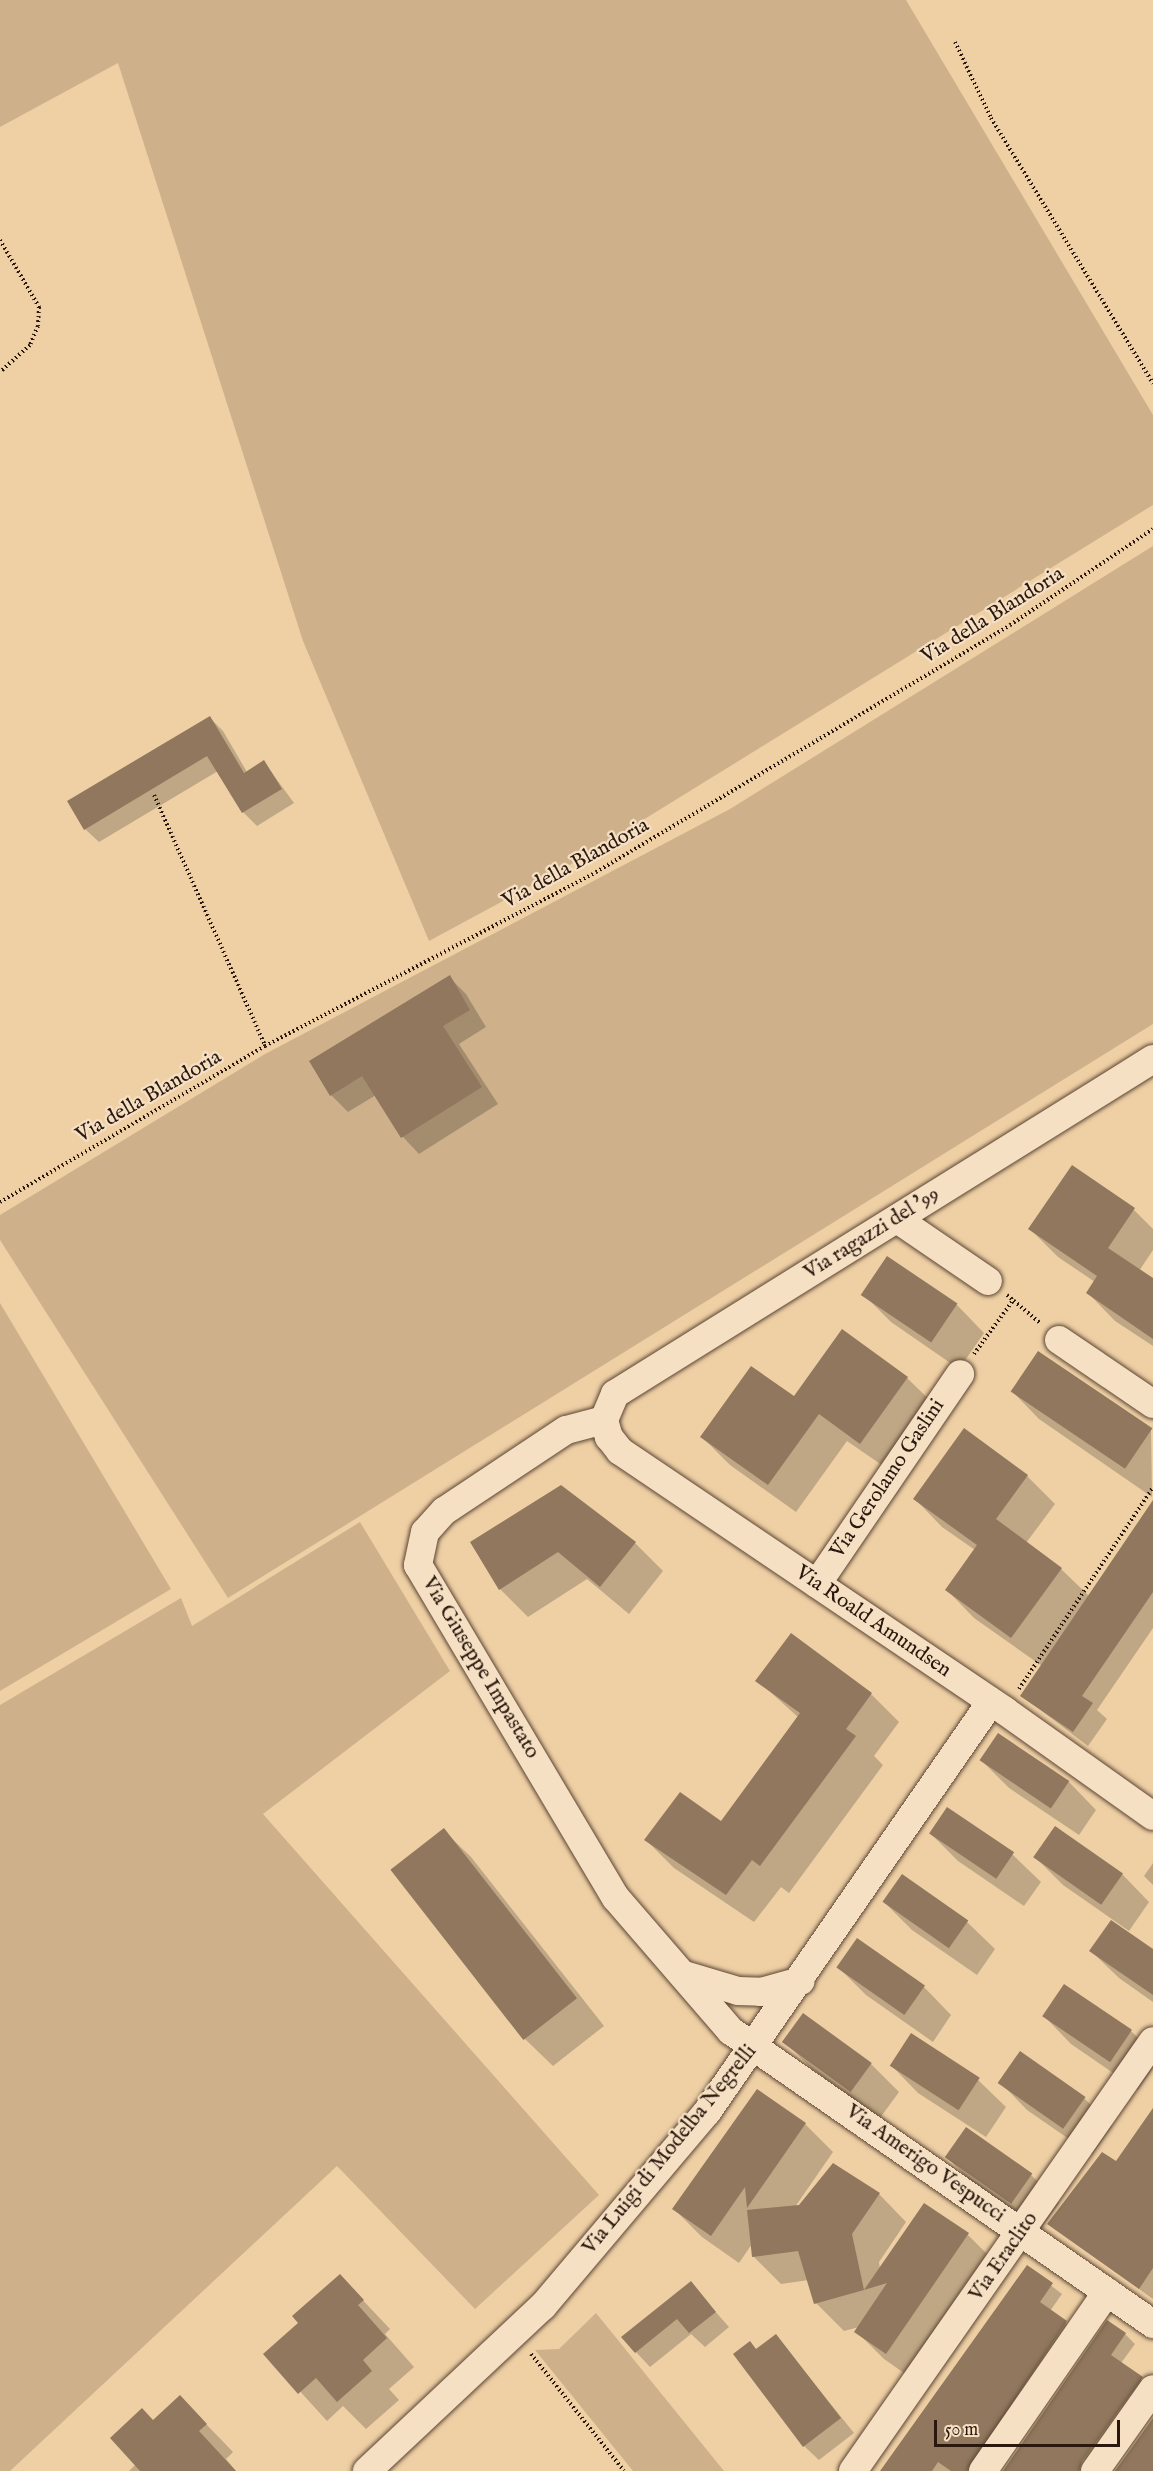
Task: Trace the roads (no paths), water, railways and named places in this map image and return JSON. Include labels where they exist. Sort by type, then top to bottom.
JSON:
[{"type":"street","name":"Via ragazzi del '99","points":[[604,1420],[615,1394],[1153,1059]]},
{"type":"street","points":[[897,1219],[988,1281]]},
{"type":"street","points":[[1059,1340],[1153,1404]]},
{"type":"street","name":"Via Gerolamo Gaslini","points":[[817,1584],[960,1374]]},
{"type":"street","name":"Via Roald Amundsen","points":[[604,1420],[609,1437],[620,1451],[998,1707],[1153,1816]]},
{"type":"street","name":"Via Giuseppe Impastato","points":[[604,1420],[566,1430],[444,1511],[424,1532],[418,1565],[616,1898],[731,2031],[756,2045]]},
{"type":"street","name":"Via Luigi di Modelba Negrelli","points":[[367,2471],[543,2306],[707,2112],[998,1707]]},
{"type":"street","points":[[682,1974],[738,1991],[761,1992],[801,1981]]},
{"type":"street","name":"Via Eraclito","points":[[853,2471],[1022,2232],[1153,2041]]},
{"type":"street","name":"Via Amerigo Vespucci","points":[[756,2045],[1153,2324]]},
{"type":"street","points":[[982,2471],[1107,2292]]},
{"type":"street","points":[[1095,2471],[1153,2389]]}]
